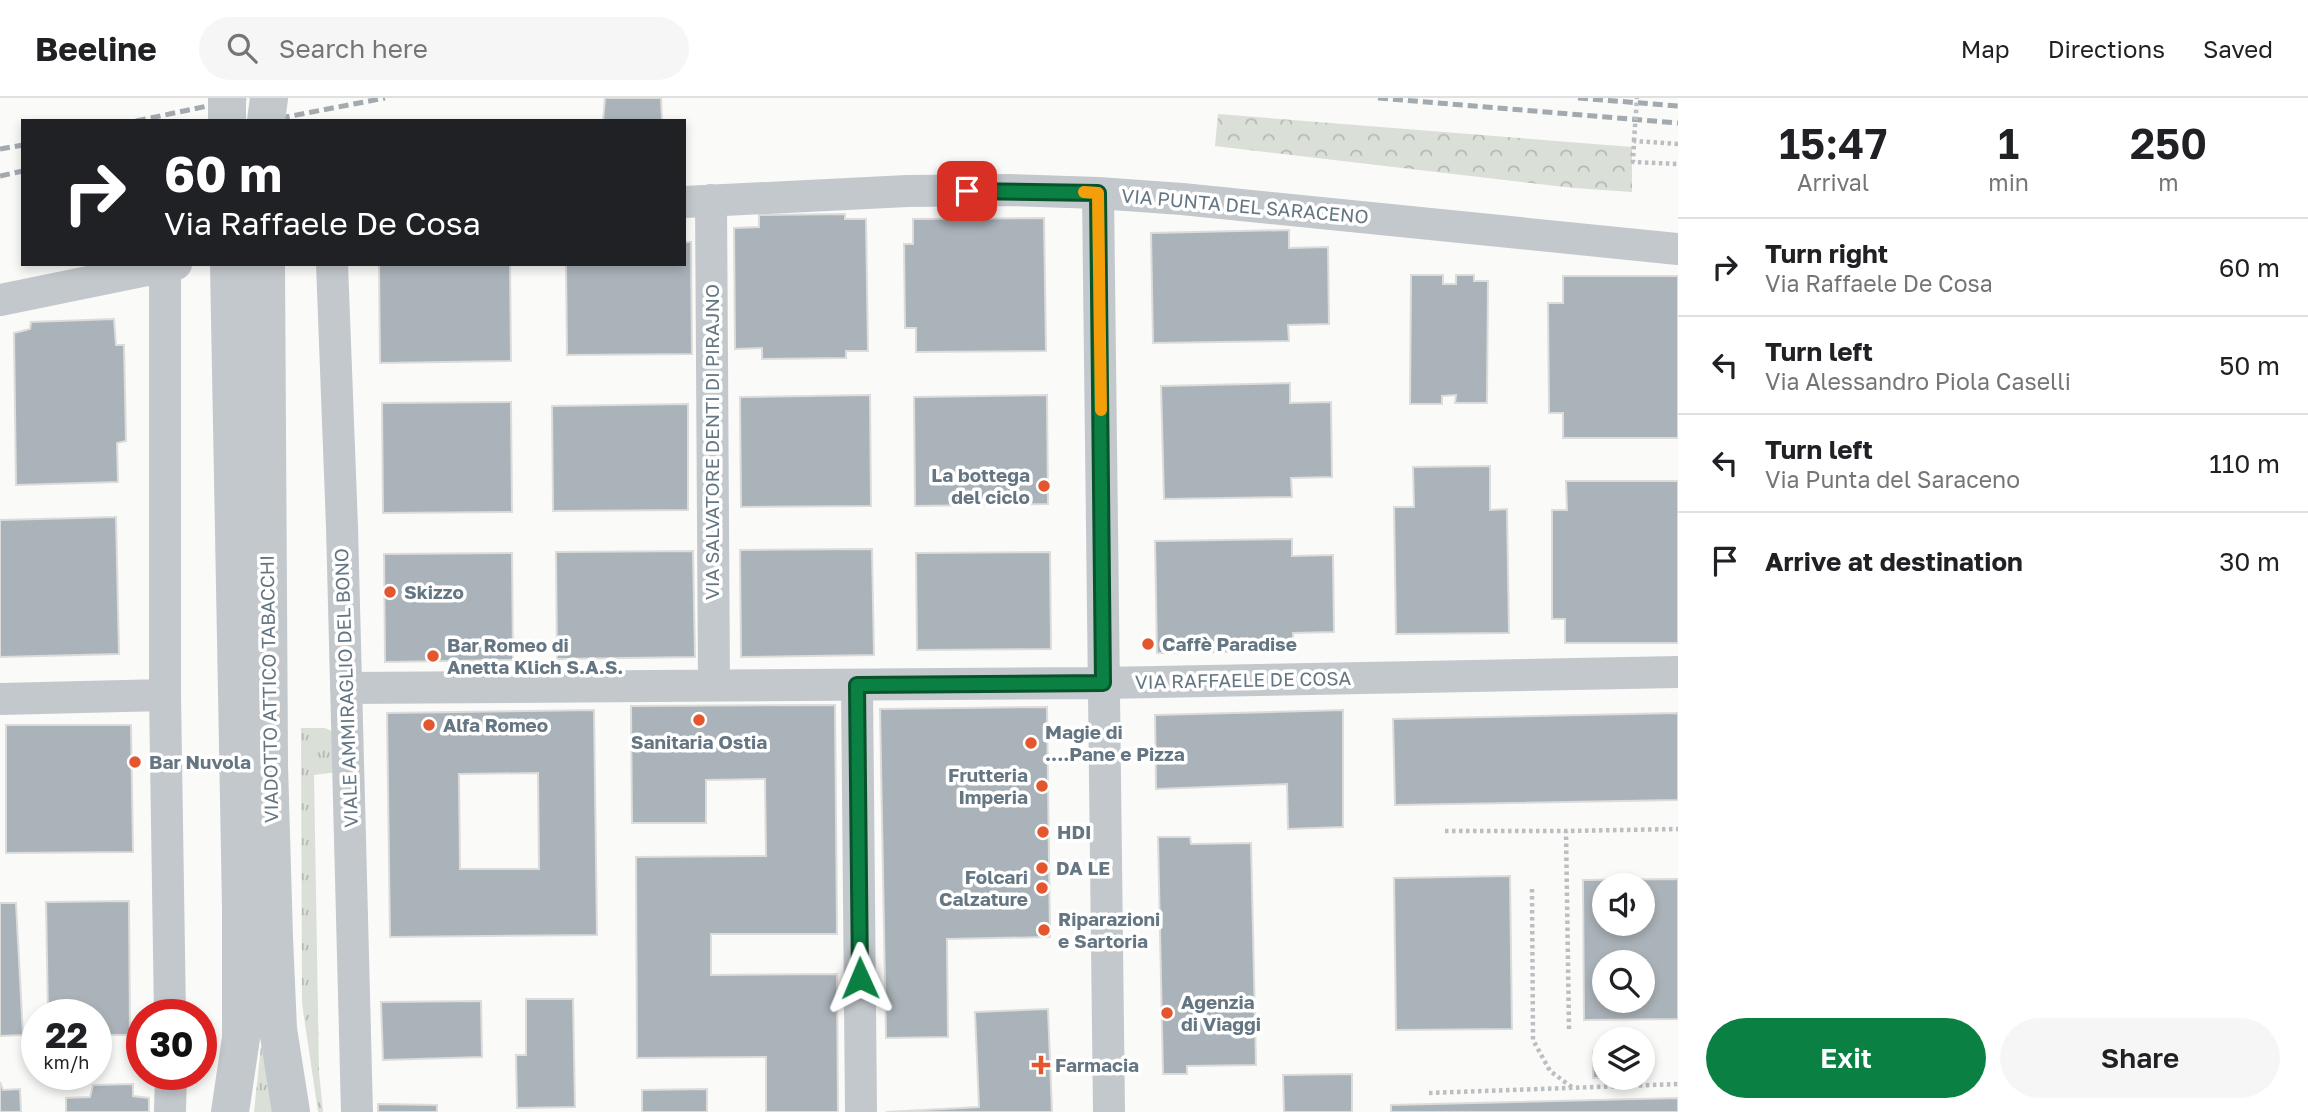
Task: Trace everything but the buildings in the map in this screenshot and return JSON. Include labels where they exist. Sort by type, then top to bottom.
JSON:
[{"type":"street","points":[[226,98],[227,119]]},
{"type":"street","points":[[265,119],[267,98]]},
{"type":"street","name":"VIA PUNTA DEL SARACENO","points":[[698,201],[907,191],[1098,193],[1182,199],[1678,249]]},
{"type":"street","points":[[1098,193],[1108,1112]]},
{"type":"street","name":"VIA SALVATORE DENTI DI PIRAJNO","points":[[698,201],[714,684]]},
{"type":"street","points":[[0,300],[165,266]]},
{"type":"street","points":[[170,266],[165,695],[170,999]]},
{"type":"street","name":"VIADOTTO ATTICO TABACCHI","points":[[229,266],[254,764],[278,1028],[291,1112]]},
{"type":"street","name":"VIADOTTO ATTICO TABACCHI","points":[[230,1112],[241,1038],[254,764],[266,266]]},
{"type":"street","name":"VIALE AMMIRAGLIO DEL BONO","points":[[332,266],[356,1112]]},
{"type":"street","name":"VIA RAFFAELE DE COSA","points":[[346,688],[1103,683],[1678,672]]},
{"type":"street","points":[[857,685],[861,1112]]},
{"type":"street","points":[[0,699],[165,695]]},
{"type":"street","points":[[170,1112],[171,1090]]},
{"type":"path","points":[[1637,98],[1633,162],[1678,164]]},
{"type":"path","points":[[1634,141],[1678,144]]},
{"type":"path","points":[[1445,831],[1678,829]]},
{"type":"path","points":[[1566,831],[1569,1029]]},
{"type":"path","points":[[1532,889],[1533,1041],[1550,1071],[1573,1088]]},
{"type":"path","points":[[1429,1093],[1678,1084]]},
{"type":"green space","points":[[1218,114],[1632,147],[1632,192],[1574,188],[1215,146]]},
{"type":"green space","points":[[301,728],[325,728],[333,732],[338,772],[314,775],[319,1072],[323,1112],[318,1112],[302,1003]]},
{"type":"green space","points":[[263,1027],[278,1112],[254,1112]]},
{"type":"railway","points":[[146,119],[246,98]]},
{"type":"railway","points":[[275,119],[385,98]]},
{"type":"railway","points":[[1378,98],[1678,123]]},
{"type":"railway","points":[[1578,98],[1678,106]]},
{"type":"railway","points":[[0,149],[21,145]]},
{"type":"railway","points":[[0,176],[21,171]]},
{"type":"slow traffic","points":[[1084,192],[1098,193],[1101,410]]},
{"type":"place","name":"La bottega del ciclo","points":[[1044,486]]},
{"type":"place","name":"Skizzo","points":[[390,592]]},
{"type":"place","name":"Caffè Paradise","points":[[1148,644]]},
{"type":"place","name":"Bar Romeo di Anetta Klich S.A.S.","points":[[433,656]]},
{"type":"place","name":"Sanitaria Ostia","points":[[699,720]]},
{"type":"place","name":"Alfa Romeo","points":[[429,725]]},
{"type":"place","name":"Magie di ....Pane e Pizza","points":[[1031,743]]},
{"type":"place","name":"Bar Nuvola","points":[[135,762]]},
{"type":"place","name":"Frutteria Imperia","points":[[1042,786]]},
{"type":"place","name":"HDI","points":[[1043,832]]},
{"type":"place","name":"DA LE","points":[[1042,868]]},
{"type":"place","name":"Folcari Calzature","points":[[1042,888]]},
{"type":"place","name":"Riparazioni e Sartoria","points":[[1044,930]]},
{"type":"place","name":"Agenzia di Viaggi","points":[[1167,1013]]},
{"type":"place","name":"Farmacia","points":[[1041,1065]]},
{"type":"route","points":[[860,978],[857,685],[1103,683],[1098,193],[967,191]]}]
